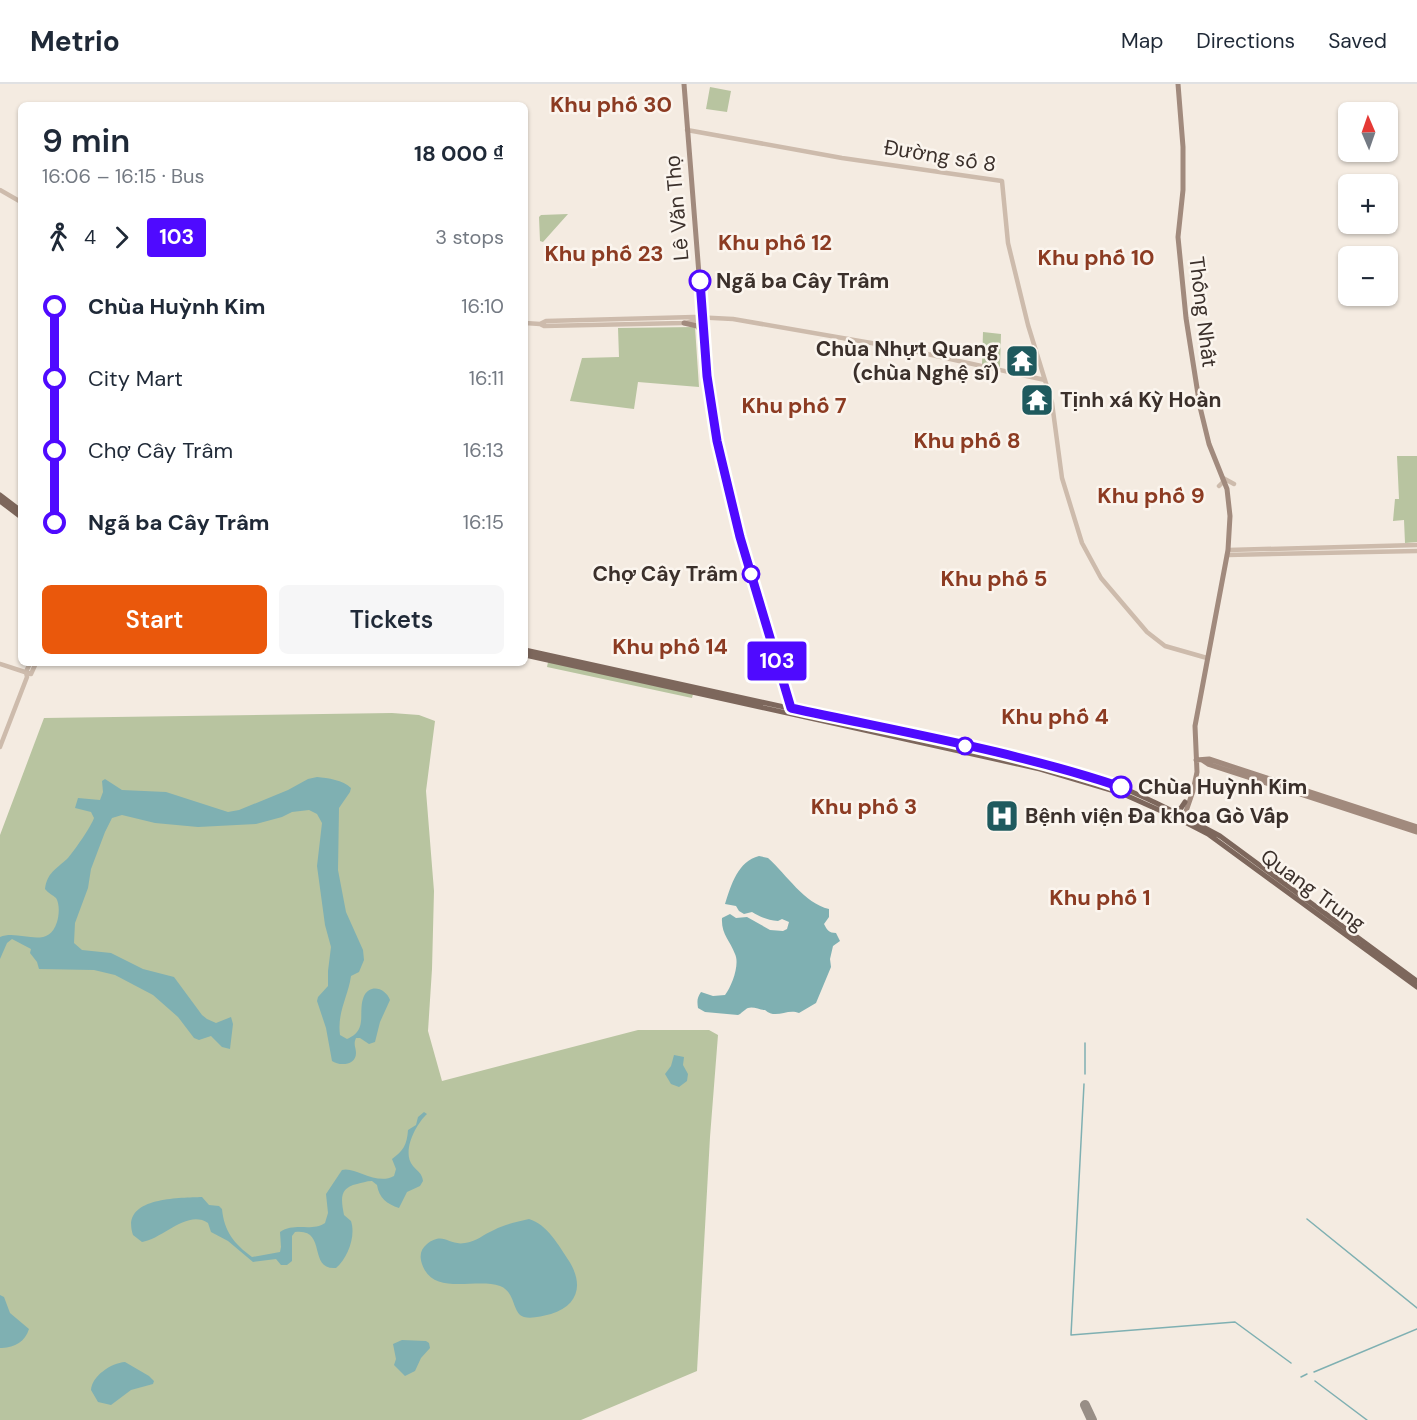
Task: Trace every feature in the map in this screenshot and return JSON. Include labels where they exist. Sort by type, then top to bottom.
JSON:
[{"type":"main road","name":"Lê Văn Thọ","points":[[684,84],[710,406],[724,474],[744,549],[792,711]]},
{"type":"main road","name":"Thống Nhất","points":[[1178,84],[1183,147],[1179,247],[1186,318],[1200,407],[1209,444],[1227,489],[1230,516],[1227,553],[1194,735],[1199,760],[1193,788],[1182,818]]},
{"type":"main road","points":[[684,323],[697,326],[704,334]]},
{"type":"main road","points":[[0,495],[18,509]]},
{"type":"main road","points":[[0,501],[18,515]]},
{"type":"main road","name":"Quang Trung","points":[[528,651],[1033,764],[1123,788],[1172,812],[1208,834],[1417,981]]},
{"type":"main road","name":"Quang Trung","points":[[528,655],[538,655]]},
{"type":"main road","points":[[1199,760],[1209,759],[1417,827]]},
{"type":"main road","points":[[1199,760],[1417,832]]},
{"type":"main road","name":"Quang Trung","points":[[1065,772],[1182,818]]},
{"type":"main road","name":"Thống Nhất","points":[[1182,818],[1185,802],[1193,788]]},
{"type":"main road","points":[[1172,812],[1181,808],[1185,802]]},
{"type":"main road","name":"Quang Trung","points":[[1386,961],[1417,987]]},
{"type":"street","name":"Đường số 8","points":[[687,130],[842,158],[1002,182],[1008,243],[1053,412],[1064,486],[1082,543],[1093,566],[1147,632],[1174,649],[1207,658]]},
{"type":"street","points":[[0,190],[18,200]]},
{"type":"street","points":[[540,324],[546,321],[694,317],[743,321],[901,348],[1045,380]]},
{"type":"street","points":[[528,323],[544,326],[684,323],[703,319]]},
{"type":"street","points":[[1219,486],[1223,478],[1234,484]]},
{"type":"street","points":[[1227,553],[1417,545]]},
{"type":"street","points":[[1227,553],[1417,551]]},
{"type":"street","points":[[0,664],[28,674]]},
{"type":"street","points":[[0,747],[29,666]]},
{"type":"street","points":[[28,674],[34,666]]},
{"type":"green space","points":[[710,87],[731,91],[727,112],[706,109]]},
{"type":"green space","points":[[568,214],[543,242],[540,241],[539,217],[541,215]]},
{"type":"green space","points":[[695,327],[699,387],[638,382],[634,409],[570,401],[582,358],[619,357],[618,328]]},
{"type":"green space","points":[[983,332],[1001,334],[1000,367],[982,364]]},
{"type":"green space","points":[[1397,456],[1417,456],[1417,542],[1405,543],[1404,520],[1393,521],[1395,499],[1399,499]]},
{"type":"green space","points":[[548,662],[693,694],[692,698],[547,667]]},
{"type":"green space","points":[[392,713],[419,715],[435,721],[426,791],[434,891],[428,1031],[442,1081],[638,1030],[709,1030],[718,1035],[697,1371],[581,1420],[0,1420],[0,835],[44,718]]},
{"type":"water","points":[[317,777],[340,781],[351,788],[339,808],[338,870],[346,912],[363,950],[364,960],[359,972],[351,976],[341,1012],[340,1035],[347,1039],[358,1031],[362,1002],[367,992],[374,989],[382,990],[390,1000],[380,1022],[375,1042],[369,1044],[356,1038],[356,1053],[350,1063],[339,1064],[332,1061],[326,1028],[317,1001],[328,986],[331,947],[325,925],[317,866],[322,823],[317,814],[309,810],[292,812],[256,824],[198,827],[155,823],[122,815],[112,818],[91,869],[88,888],[75,923],[74,943],[82,950],[111,953],[143,969],[174,977],[207,1019],[216,1023],[231,1017],[233,1024],[230,1049],[222,1047],[211,1036],[199,1040],[194,1038],[178,1017],[153,995],[115,975],[94,970],[39,969],[30,953],[31,949],[12,939],[7,943],[0,959],[0,937],[16,935],[40,937],[53,931],[58,919],[59,907],[56,898],[45,889],[46,884],[53,872],[73,851],[94,818],[91,812],[75,808],[78,798],[100,800],[103,792],[102,781],[105,779],[122,790],[166,792],[228,812],[239,810]]},
{"type":"water","points":[[759,856],[768,858],[804,895],[829,909],[829,917],[824,924],[828,931],[836,933],[840,941],[833,946],[831,967],[816,1003],[799,1013],[773,1014],[752,1007],[738,1015],[705,1012],[698,1008],[701,992],[713,996],[725,995],[733,981],[736,969],[736,958],[724,933],[722,918],[730,914],[736,918],[747,917],[770,930],[787,929],[789,922],[782,919],[771,920],[752,912],[744,914],[736,906],[725,904],[736,875],[746,863]]},
{"type":"water","points":[[674,1055],[684,1057],[683,1065],[688,1074],[687,1081],[679,1087],[671,1084],[665,1074],[671,1066]]},
{"type":"water","points":[[424,1112],[427,1114],[418,1124],[409,1146],[410,1160],[421,1174],[423,1181],[420,1186],[407,1192],[399,1208],[384,1200],[377,1185],[372,1181],[351,1186],[344,1191],[342,1204],[344,1215],[351,1221],[352,1240],[344,1259],[336,1268],[327,1267],[322,1263],[315,1242],[305,1232],[295,1232],[292,1236],[292,1261],[287,1265],[281,1265],[276,1259],[253,1262],[228,1241],[211,1232],[208,1223],[200,1220],[183,1222],[142,1242],[133,1235],[131,1222],[135,1213],[143,1207],[166,1199],[202,1197],[209,1205],[219,1206],[222,1209],[225,1224],[231,1236],[252,1257],[280,1252],[280,1232],[292,1228],[320,1226],[325,1223],[328,1213],[326,1194],[342,1170],[380,1179],[394,1176],[396,1169],[392,1159],[404,1147],[408,1130],[416,1125],[418,1117]]},
{"type":"water","points":[[529,1219],[552,1236],[569,1261],[576,1278],[576,1294],[573,1300],[567,1306],[551,1314],[524,1317],[517,1312],[509,1293],[500,1286],[479,1283],[445,1283],[435,1280],[422,1264],[422,1250],[433,1240],[442,1239],[454,1243],[469,1242],[502,1226]]},
{"type":"water","points":[[0,1295],[4,1297],[10,1313],[29,1329],[19,1343],[2,1348],[0,1348]]},
{"type":"water","points":[[402,1340],[426,1341],[430,1348],[421,1358],[415,1371],[405,1376],[394,1365],[396,1359],[393,1344]]},
{"type":"water","points":[[125,1362],[149,1376],[154,1381],[153,1384],[131,1390],[111,1405],[98,1402],[91,1390],[95,1380],[108,1368]]},
{"type":"waterway","points":[[1085,1043],[1085,1074]]},
{"type":"waterway","points":[[1084,1084],[1071,1335],[1235,1322],[1291,1363]]},
{"type":"waterway","points":[[1307,1219],[1417,1308]]},
{"type":"waterway","points":[[1314,1372],[1417,1329]]},
{"type":"waterway","points":[[1301,1377],[1307,1374]]},
{"type":"waterway","points":[[1315,1381],[1367,1420]]},
{"type":"taxiway","points":[[1085,1405],[1092,1420]]},
{"type":"bus line","name":"103","points":[[700,281],[710,406],[724,474],[740,537],[791,708],[1034,762],[1079,773],[1121,787]]},
{"type":"place","name":"Ngã ba Cây Trâm","points":[[700,281]]},
{"type":"place","name":"Chùa Nhựt Quang (chùa Nghệ sĩ)","points":[[1022,361]]},
{"type":"place","name":"Tịnh xá Kỳ Hoàn","points":[[1037,400]]},
{"type":"place","name":"Chợ Cây Trâm","points":[[751,574]]},
{"type":"place","name":"Chùa Huỳnh Kim","points":[[1121,787]]},
{"type":"place","name":"Bệnh viện Đa khoa Gò Vấp","points":[[1002,816]]},
{"type":"district","name":"Khu phố 30","points":[[611,104]]},
{"type":"district","name":"Khu phố 12","points":[[775,242]]},
{"type":"district","name":"Khu phố 23","points":[[604,253]]},
{"type":"district","name":"Khu phố 10","points":[[1096,257]]},
{"type":"district","name":"Khu phố 7","points":[[794,405]]},
{"type":"district","name":"Khu phố 8","points":[[967,440]]},
{"type":"district","name":"Khu phố 9","points":[[1151,495]]},
{"type":"district","name":"Khu phố 5","points":[[994,578]]},
{"type":"district","name":"Khu phố 14","points":[[670,646]]},
{"type":"district","name":"Khu phố 4","points":[[1055,716]]},
{"type":"district","name":"Khu phố 3","points":[[864,806]]},
{"type":"district","name":"Khu phố 1","points":[[1100,897]]}]
